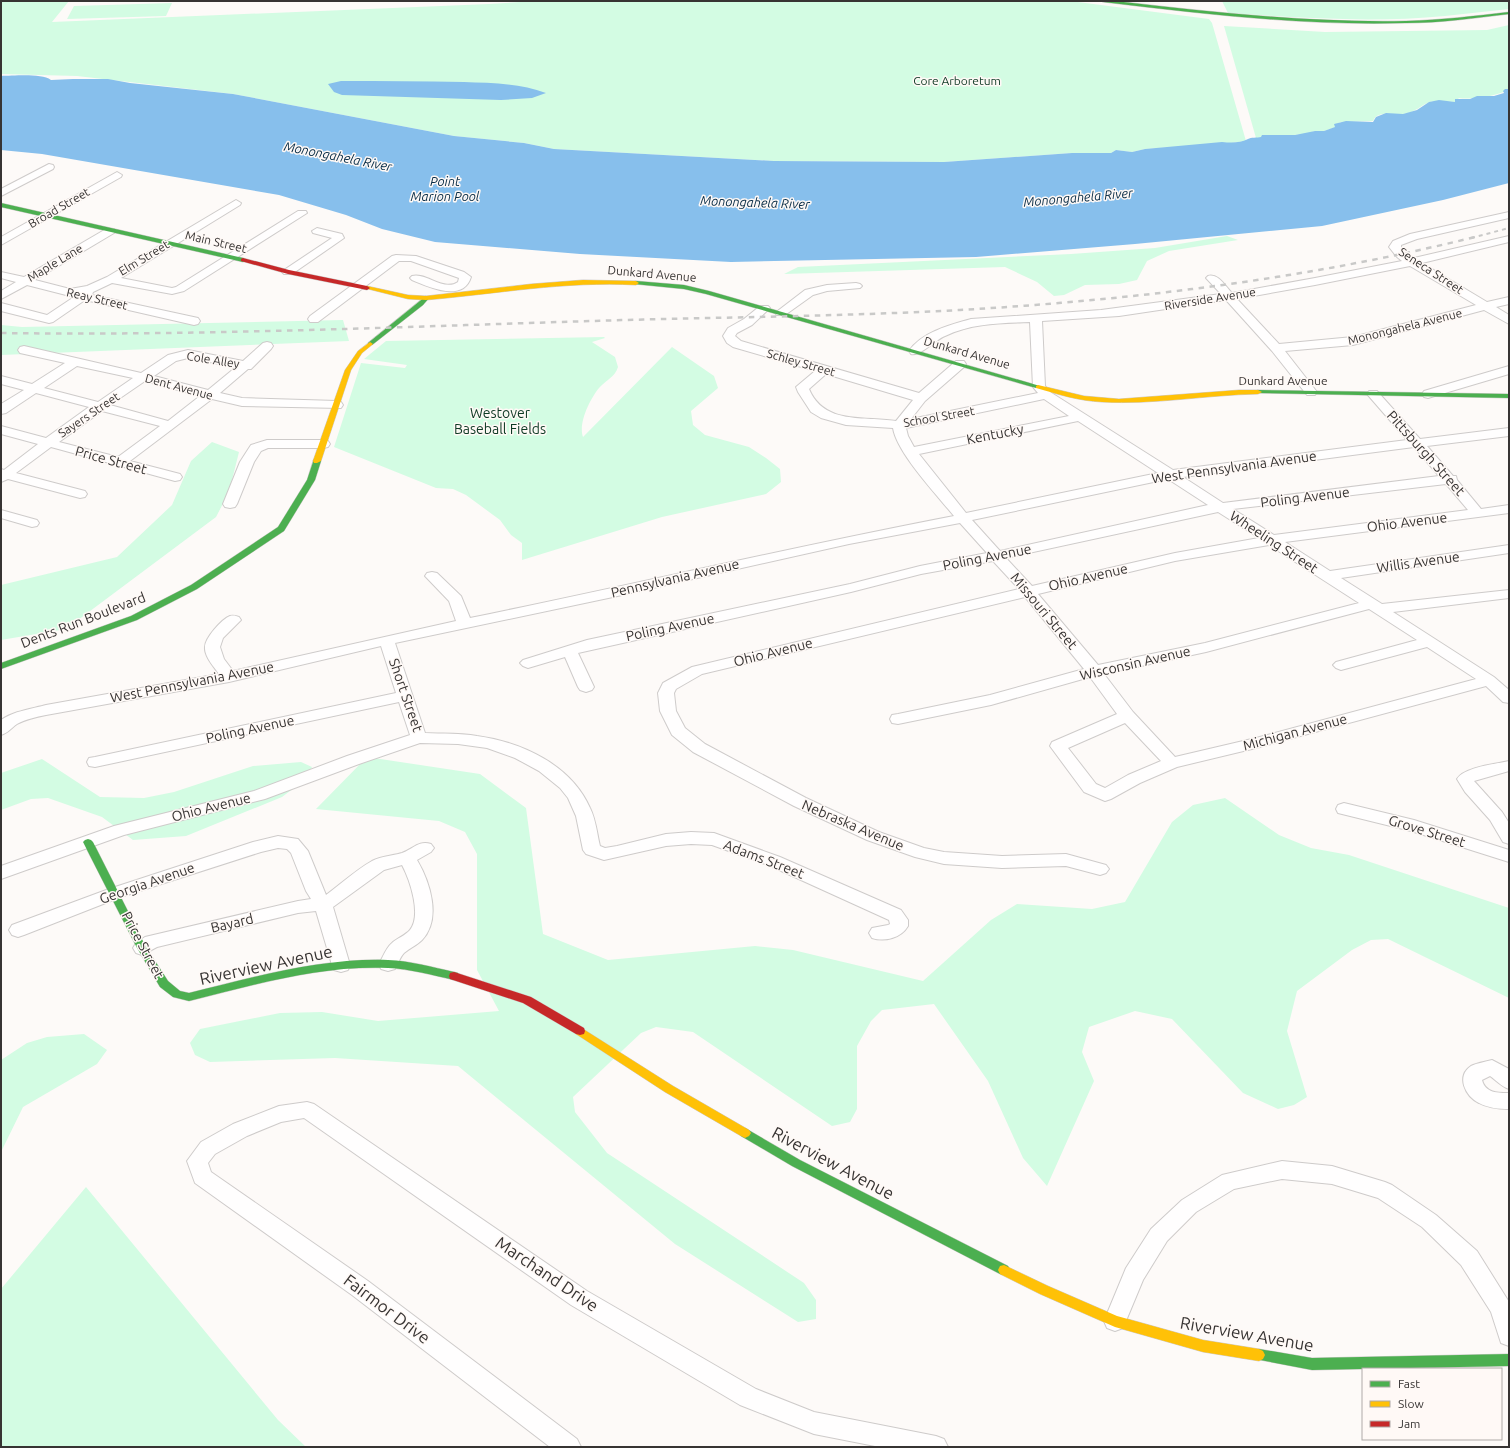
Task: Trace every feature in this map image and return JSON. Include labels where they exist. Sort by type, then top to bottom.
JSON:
[{"type":"main road","points":[[1103,1],[1256,19],[1340,23],[1440,20],[1509,14]]},
{"type":"main road","name":"Main Street","points":[[1,205],[110,231],[230,257],[288,272],[408,297],[426,298]]},
{"type":"main road","name":"Dunkard Avenue","points":[[426,298],[458,291],[491,291],[562,282],[618,281],[684,287],[707,292],[832,329],[960,364],[1042,391],[1101,400],[1130,400],[1252,392],[1509,396]]},
{"type":"main road","name":"Dents Run Boulevard","points":[[1,666],[134,618],[194,587],[281,529],[311,480],[348,370],[360,352],[421,304],[426,298]]},
{"type":"main road","name":"Price Street","points":[[88,842],[142,948],[164,984]]},
{"type":"main road","name":"Riverview Avenue","points":[[164,984],[177,994],[189,997],[281,976],[341,965],[388,964],[408,966],[458,978],[527,1000],[587,1035],[669,1089],[796,1163],[1044,1290],[1115,1321],[1203,1346],[1312,1364],[1509,1360]]},
{"type":"street","points":[[1,192],[48,167]]},
{"type":"street","name":"Broad Street","points":[[1,242],[117,175]]},
{"type":"street","name":"Elm Street","points":[[1,307],[49,319],[111,278],[236,203]]},
{"type":"street","points":[[111,278],[172,290],[180,289],[302,213]]},
{"type":"street","name":"Seneca Street","points":[[1509,215],[1414,236],[1397,243],[1394,247],[1396,251],[1413,263],[1509,320]]},
{"type":"street","name":"Maple Lane","points":[[1,296],[110,231]]},
{"type":"street","points":[[288,272],[339,238],[338,236],[317,231]]},
{"type":"street","name":"Riverside Avenue","points":[[915,351],[935,335],[953,327],[990,320],[1118,312],[1228,296],[1308,283],[1413,263],[1509,239]]},
{"type":"street","points":[[314,319],[396,258],[412,258],[460,274],[465,277],[465,281],[458,291],[441,287],[416,278]]},
{"type":"street","name":"Reay Street","points":[[1,275],[70,293],[87,293],[194,321]]},
{"type":"street","points":[[1212,278],[1276,348],[1311,392]]},
{"type":"street","points":[[780,313],[809,292],[827,288],[856,286]]},
{"type":"street","name":"Monongahela Avenue","points":[[1276,348],[1353,341],[1509,300]]},
{"type":"street","name":"Schley Street","points":[[764,308],[748,322],[732,331],[729,336],[731,340],[737,344],[920,398]]},
{"type":"street","points":[[1036,318],[1039,370],[1042,391]]},
{"type":"street","points":[[120,462],[247,366],[267,346]]},
{"type":"street","name":"Dent Avenue","points":[[24,350],[144,377],[242,402],[337,405]]},
{"type":"street","name":"Cole Alley","points":[[180,355],[188,354],[247,366]]},
{"type":"street","name":"Sayers Street","points":[[3,475],[82,418],[172,358],[180,355]]},
{"type":"street","points":[[1,410],[74,362]]},
{"type":"street","points":[[899,425],[920,398],[960,364]]},
{"type":"street","name":"School Street","points":[[824,370],[802,387],[803,392],[816,409],[823,414],[850,422],[882,422],[899,425],[1003,405],[1042,391]]},
{"type":"street","points":[[1428,394],[1509,370]]},
{"type":"street","points":[[1,380],[170,425]]},
{"type":"street","name":"Wheeling Street","points":[[1042,391],[1169,475],[1502,689]]},
{"type":"street","name":"Pittsburgh Street","points":[[1373,394],[1417,444],[1451,479],[1478,514]]},
{"type":"street","name":"Kentucky","points":[[910,452],[1080,417]]},
{"type":"street","name":"Missouri Street","points":[[899,425],[901,436],[910,452],[963,518],[1028,591],[1094,671],[1127,716],[1172,763]]},
{"type":"street","name":"Price Street","points":[[1,430],[175,477]]},
{"type":"street","name":"West Pennsylvania Avenue","points":[[963,518],[1169,475],[1314,455],[1509,432]]},
{"type":"street","points":[[230,504],[247,462],[256,448],[267,444],[323,444]]},
{"type":"street","points":[[3,475],[80,494]]},
{"type":"street","name":"Poling Avenue","points":[[528,663],[587,645],[851,588],[920,570],[996,556],[1220,507],[1451,479]]},
{"type":"street","name":"Ohio Avenue","points":[[675,682],[697,670],[1175,557],[1271,540],[1509,509]]},
{"type":"street","points":[[1,514],[32,523]]},
{"type":"street","name":"Pennsylvania Avenue","points":[[387,640],[849,540],[963,518]]},
{"type":"street","name":"Willis Avenue","points":[[1326,576],[1509,549]]},
{"type":"street","points":[[432,576],[456,599],[465,624]]},
{"type":"street","name":"Wisconsin Avenue","points":[[898,719],[991,700],[1094,671],[1206,647],[1375,607],[1509,594]]},
{"type":"street","points":[[229,677],[213,654],[212,644],[216,635],[234,620]]},
{"type":"street","name":"West Pennsylvania Avenue","points":[[1,730],[4,725],[22,716],[46,710],[229,677],[387,640]]},
{"type":"street","name":"Short Street","points":[[387,640],[419,738],[460,740],[495,745],[522,755],[545,767],[564,782],[582,806],[592,850]]},
{"type":"street","points":[[1341,665],[1428,642]]},
{"type":"street","points":[[570,651],[586,686]]},
{"type":"street","name":"Nebraska Avenue","points":[[675,682],[669,686],[666,693],[668,711],[678,731],[699,748],[800,802],[873,836],[921,853],[944,858],[1002,862],[1066,860],[1100,869]]},
{"type":"street","name":"Michigan Avenue","points":[[1127,716],[1058,746],[1090,788],[1105,795],[1134,779],[1172,763],[1502,689]]},
{"type":"street","name":"Poling Avenue","points":[[95,762],[405,696]]},
{"type":"street","name":"Ohio Avenue","points":[[1,873],[120,830],[259,795],[353,760],[419,738]]},
{"type":"street","points":[[1509,766],[1472,775],[1465,779],[1468,786],[1480,796],[1497,817],[1509,838]]},
{"type":"street","name":"Grove Street","points":[[1344,809],[1414,826],[1509,856]]},
{"type":"street","name":"Adams Street","points":[[592,850],[604,854],[672,839],[714,839],[774,861],[896,915],[899,920],[899,926],[893,931],[878,933]]},
{"type":"street","name":"Georgia Avenue","points":[[18,930],[115,893],[259,846],[278,842],[292,843],[299,851],[315,891],[323,904]]},
{"type":"street","points":[[341,965],[323,904],[333,899],[378,866],[393,860],[407,858],[425,848]]},
{"type":"street","points":[[388,964],[396,949],[416,935],[423,926],[423,902],[415,869],[407,858]]},
{"type":"street","name":"Bayard","points":[[142,948],[151,942],[232,922],[298,907],[323,904]]},
{"type":"street","points":[[1509,1081],[1505,1076],[1492,1068],[1479,1071],[1472,1077],[1473,1086],[1482,1096],[1497,1101],[1509,1101]]},
{"type":"street","name":"Marchand Drive","points":[[202,1177],[197,1161],[208,1148],[240,1130],[279,1114],[307,1110],[579,1298],[748,1397],[814,1422],[936,1447]]},
{"type":"street","points":[[1115,1321],[1134,1275],[1159,1235],[1189,1206],[1229,1181],[1282,1170],[1332,1175],[1385,1191],[1429,1221],[1469,1258],[1501,1309],[1509,1336]]},
{"type":"street","name":"Fairmor Drive","points":[[202,1177],[360,1288],[569,1447]]},
{"type":"green space","name":"Core Arboretum","points":[[1,1],[69,1],[52,22],[535,1],[1070,1],[1209,19],[1212,23],[1246,141],[1145,149],[1132,152],[1116,150],[1111,153],[1072,153],[944,162],[774,161],[554,149],[524,143],[454,136],[233,94],[77,76],[1,74]]},
{"type":"green space","points":[[1222,1],[1509,1],[1509,9],[1418,18],[1336,19],[1228,13]]},
{"type":"green space","points":[[172,3],[166,16],[67,19],[74,6]]},
{"type":"green space","points":[[1509,25],[1509,89],[1499,94],[1485,97],[1459,98],[1455,102],[1433,101],[1408,113],[1382,114],[1375,117],[1373,121],[1340,122],[1336,127],[1324,131],[1256,138],[1224,26],[1325,32],[1487,30]]},
{"type":"green space","points":[[1227,236],[1238,240],[1169,251],[1147,261],[1137,280],[1119,284],[1085,285],[1064,295],[1054,296],[1037,282],[1005,267],[784,274],[798,267],[1071,254],[1155,248]]},
{"type":"green space","points":[[343,320],[349,341],[1,355],[1,325],[22,327]]},
{"type":"green space","name":"Westover Baseball Fields","points":[[605,338],[592,342],[615,357],[618,367],[613,376],[599,388],[592,398],[583,418],[583,437],[672,347],[714,376],[718,388],[691,411],[693,425],[705,435],[749,447],[766,458],[780,469],[781,482],[766,494],[662,517],[522,560],[522,543],[511,535],[500,520],[466,495],[453,489],[436,488],[334,447],[361,363],[405,368],[407,365],[364,359],[386,341]]},
{"type":"green space","points":[[212,442],[239,452],[229,492],[216,517],[66,629],[1,640],[1,585],[117,557],[172,505],[191,461]]},
{"type":"green space","points":[[367,757],[480,774],[526,808],[543,934],[608,960],[755,946],[793,950],[923,981],[991,920],[1017,904],[1092,909],[1125,902],[1172,822],[1193,805],[1225,798],[1279,835],[1311,848],[1349,855],[1509,908],[1509,998],[1388,939],[1371,940],[1352,950],[1297,991],[1287,1031],[1307,1097],[1294,1105],[1278,1109],[1243,1093],[1172,1019],[1135,1011],[1089,1027],[1082,1052],[1094,1081],[1047,1186],[1023,1158],[988,1081],[934,1004],[882,1010],[871,1021],[857,1046],[857,1109],[850,1122],[832,1126],[693,1032],[656,1027],[641,1033],[573,1097],[575,1112],[607,1153],[804,1283],[816,1300],[816,1319],[798,1322],[675,1244],[458,1066],[335,1058],[210,1062],[195,1055],[190,1043],[200,1029],[280,1013],[322,1012],[378,1021],[499,1011],[477,970],[477,854],[465,832],[439,821],[316,809]]},
{"type":"green space","points":[[42,759],[100,797],[144,798],[174,792],[253,766],[301,762],[312,767],[306,779],[282,797],[186,836],[133,840],[102,817],[48,798],[31,799],[1,810],[1,773]]},
{"type":"green space","points":[[84,1034],[107,1050],[97,1064],[23,1107],[1,1152],[1,1060],[27,1043],[47,1037]]},
{"type":"green space","points":[[86,1187],[278,1420],[306,1447],[1,1447],[1,1289]]},
{"type":"water","name":"Point Marion Pool","points":[[1,76],[41,76],[51,80],[108,79],[130,83],[233,94],[454,136],[524,143],[554,149],[774,161],[944,162],[1072,153],[1111,153],[1116,150],[1132,152],[1145,149],[1222,142],[1229,143],[1261,137],[1262,135],[1295,135],[1315,131],[1324,131],[1335,127],[1334,124],[1346,121],[1373,122],[1376,117],[1386,113],[1403,114],[1417,110],[1429,102],[1439,100],[1455,102],[1455,99],[1470,99],[1477,96],[1494,96],[1504,93],[1503,91],[1505,89],[1509,89],[1509,183],[1443,200],[1322,226],[1135,244],[976,257],[731,262],[580,254],[435,242],[382,229],[346,215],[279,195],[42,154],[1,150]]},
{"type":"water","points":[[341,81],[495,83],[516,85],[546,93],[532,98],[501,100],[342,95],[334,92],[328,84]]},
{"type":"railway","points":[[1473,237],[1509,228]]},
{"type":"railway","points":[[1,333],[79,334],[391,328],[835,315],[1025,306],[1154,294],[1219,286],[1348,265],[1473,237]]},
{"type":"traffic: fast","points":[[1103,1],[1217,14],[1330,22],[1419,21],[1458,19],[1509,13]]},
{"type":"traffic: fast","points":[[1,205],[243,260]]},
{"type":"traffic: fast","points":[[636,283],[684,287],[707,292],[1038,387]]},
{"type":"traffic: fast","points":[[370,344],[421,304],[426,298]]},
{"type":"traffic: fast","points":[[1258,392],[1509,396]]},
{"type":"traffic: fast","points":[[1,666],[134,618],[194,587],[281,529],[311,480],[317,461]]},
{"type":"traffic: fast","points":[[88,842],[142,948],[164,984],[177,994],[189,997],[263,979],[313,969],[363,964],[388,964],[421,968],[454,976]]},
{"type":"traffic: fast","points":[[745,1133],[796,1163],[1004,1270]]},
{"type":"traffic: fast","points":[[1259,1355],[1312,1364],[1509,1360]]},
{"type":"traffic: slow","points":[[367,288],[408,297],[426,298],[557,283],[609,281],[636,283]]},
{"type":"traffic: slow","points":[[317,461],[348,370],[360,352],[370,344]]},
{"type":"traffic: slow","points":[[1038,387],[1084,398],[1119,401],[1219,393],[1258,392]]},
{"type":"traffic: slow","points":[[580,1031],[669,1089],[745,1133]]},
{"type":"traffic: slow","points":[[1004,1270],[1044,1290],[1115,1321],[1203,1346],[1259,1355]]},
{"type":"traffic: jam","points":[[243,260],[288,272],[367,288]]},
{"type":"traffic: jam","points":[[454,976],[527,1000],[580,1031]]},
{"type":"water label","name":"Monongahela River","points":[[338,156]]},
{"type":"water label","name":"Monongahela River","points":[[1078,197]]},
{"type":"water label","name":"Monongahela River","points":[[755,202]]}]
